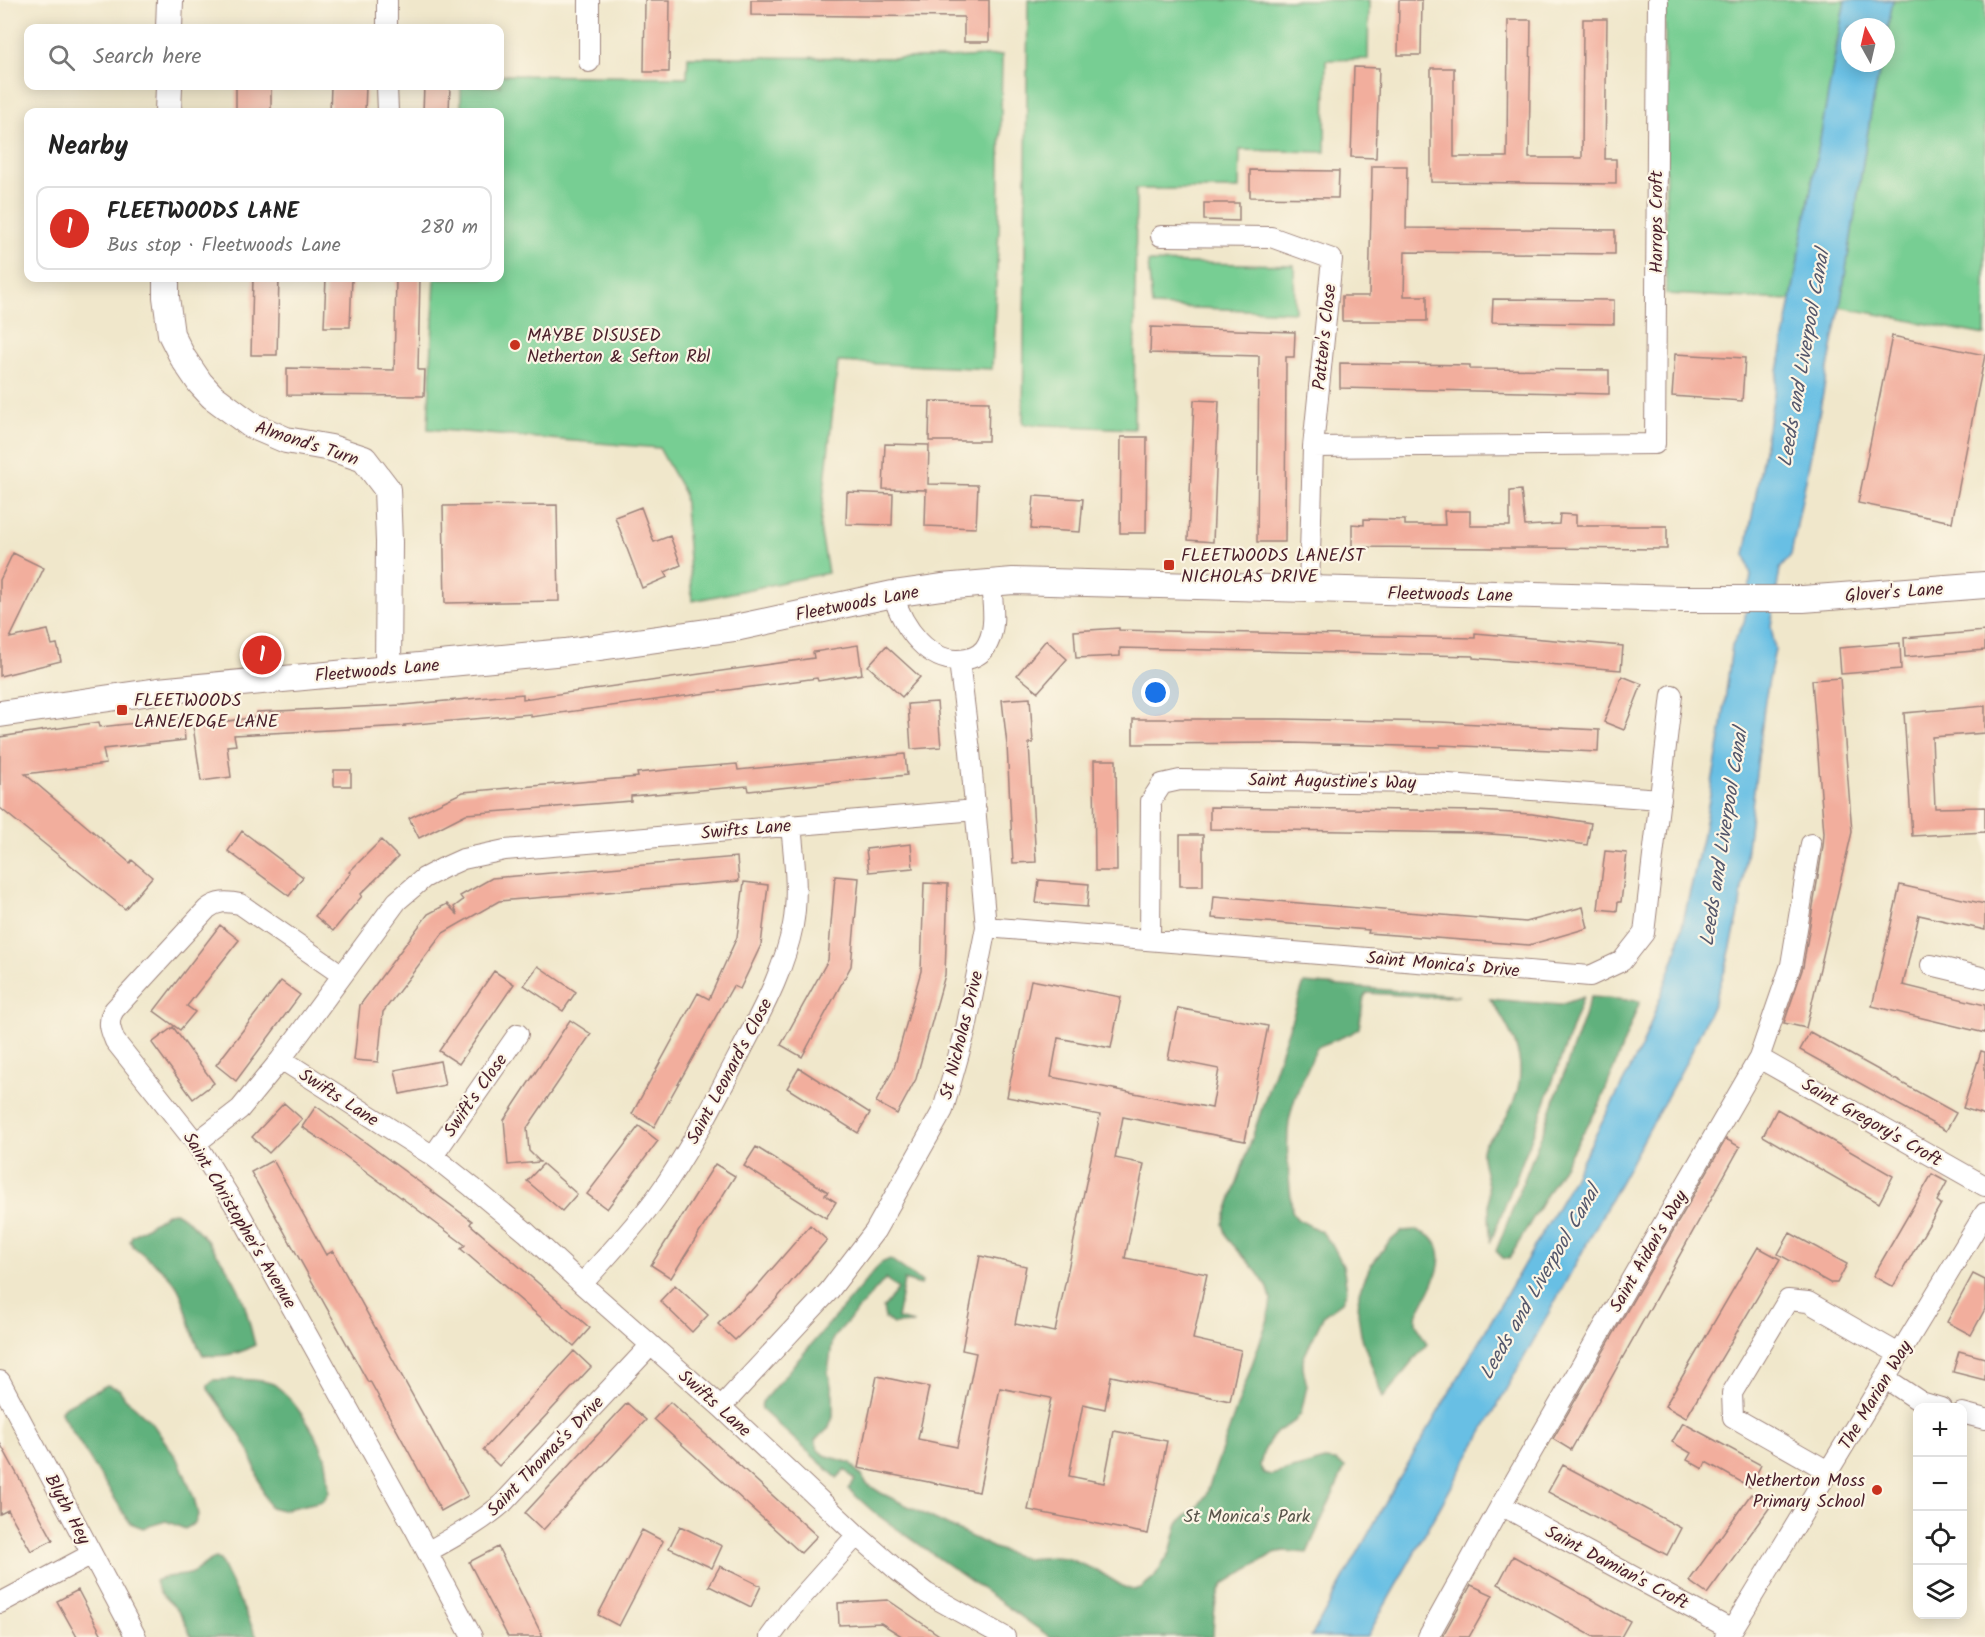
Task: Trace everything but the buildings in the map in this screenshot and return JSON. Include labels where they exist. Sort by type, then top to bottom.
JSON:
[{"type":"street","points":[[170,0],[170,24]]},
{"type":"street","points":[[387,0],[387,24]]},
{"type":"street","points":[[589,0],[589,63]]},
{"type":"street","name":"Harrops Croft","points":[[1313,447],[1654,444],[1658,0]]},
{"type":"street","points":[[168,108],[169,90]]},
{"type":"street","points":[[387,90],[388,108]]},
{"type":"street","name":"Patten's Close","points":[[1161,236],[1271,237],[1332,259],[1313,447],[1309,590]]},
{"type":"street","name":"Almond's Turn","points":[[166,282],[171,334],[189,367],[212,396],[251,425],[286,440],[331,448],[364,459],[387,489],[390,542],[388,669]]},
{"type":"street","points":[[893,594],[902,620],[909,631],[935,654],[947,660],[959,661],[974,657],[983,651],[988,643],[992,631],[991,582]]},
{"type":"street","name":"Fleetwoods Lane","points":[[0,714],[158,691],[565,652],[735,628],[893,594],[991,582],[1721,599]]},
{"type":"street","name":"Glover's Lane","points":[[1721,599],[1803,599],[1985,585]]},
{"type":"street","name":"St Nicholas Drive","points":[[721,1407],[829,1291],[874,1232],[943,1110],[966,1029],[986,927],[976,810],[959,661]]},
{"type":"street","name":"Saint Monica's Drive","points":[[986,927],[1590,976],[1622,961],[1644,933],[1672,695]]},
{"type":"street","name":"Saint Augustine's Way","points":[[1150,940],[1151,801],[1162,784],[1180,780],[1434,783],[1661,799]]},
{"type":"street","name":"Swifts Lane","points":[[976,810],[505,850],[463,859],[424,878],[397,901],[281,1059],[432,1156],[526,1232],[721,1407],[857,1535],[926,1593],[1005,1637]]},
{"type":"street","name":"Saint Leonard's Close","points":[[582,1284],[633,1226],[674,1173],[776,981],[788,948],[793,923],[795,895],[791,825]]},
{"type":"street","name":"Saint Aidan's Way","points":[[1428,1637],[1759,1058],[1791,965],[1811,844]]},
{"type":"street","name":"Saint Christopher's Avenue","points":[[342,975],[240,904],[223,902],[213,904],[114,1010],[110,1017],[110,1025],[115,1041],[196,1143],[270,1266],[472,1637]]},
{"type":"street","points":[[1931,965],[1985,978]]},
{"type":"street","name":"Swift's Close","points":[[432,1156],[518,1034]]},
{"type":"street","name":"Saint Gregory's Croft","points":[[1759,1058],[1985,1186]]},
{"type":"street","points":[[196,1143],[240,1108],[281,1059]]},
{"type":"street","name":"The Marian Way","points":[[1729,1633],[1985,1213]]},
{"type":"street","points":[[1828,1471],[1733,1417],[1732,1393],[1788,1300],[1808,1302],[1899,1354]]},
{"type":"street","name":"Saint Thomas's Drive","points":[[427,1552],[467,1530],[503,1503],[651,1345]]},
{"type":"street","points":[[1885,1378],[1925,1403]]},
{"type":"street","name":"Blyth Hey","points":[[0,1381],[136,1637]]},
{"type":"street","points":[[1967,1414],[1985,1419]]},
{"type":"street","name":"Saint Damian's Croft","points":[[1502,1505],[1729,1633]]},
{"type":"street","points":[[770,1637],[790,1610],[857,1535]]},
{"type":"street","points":[[0,1603],[92,1554]]},
{"type":"green space","points":[[1028,0],[1369,0],[1368,59],[1326,60],[1325,152],[1240,150],[1239,189],[1136,189],[1134,429],[1023,424]]},
{"type":"green space","points":[[1665,0],[1845,0],[1791,300],[1666,294]]},
{"type":"green space","points":[[1893,0],[1985,0],[1985,335],[1840,307],[1879,72],[1895,72],[1895,18],[1890,18]]},
{"type":"green space","points":[[1002,55],[999,228],[992,369],[838,362],[820,528],[828,573],[692,601],[684,493],[659,448],[428,429],[435,282],[504,282],[504,108],[461,108],[461,90],[504,90],[504,75],[687,77],[688,57],[946,58]]},
{"type":"green space","points":[[1148,262],[1294,265],[1295,312],[1152,306]]},
{"type":"green space","name":"St Monica's Park","points":[[1304,983],[1459,996],[1432,997],[1367,993],[1364,997],[1359,1028],[1317,1047],[1291,1112],[1288,1166],[1292,1211],[1297,1219],[1322,1232],[1333,1246],[1343,1265],[1347,1290],[1342,1302],[1324,1315],[1303,1359],[1307,1386],[1301,1413],[1294,1422],[1278,1431],[1270,1440],[1263,1453],[1260,1466],[1264,1473],[1271,1475],[1325,1460],[1335,1461],[1345,1467],[1307,1553],[1284,1551],[1274,1553],[1225,1583],[1216,1601],[1213,1637],[1050,1637],[876,1514],[848,1489],[855,1480],[845,1470],[837,1478],[761,1409],[762,1402],[881,1263],[890,1259],[922,1282],[921,1285],[904,1280],[897,1319],[914,1323],[893,1324],[885,1318],[883,1308],[898,1289],[886,1278],[833,1338],[828,1372],[833,1395],[833,1416],[828,1429],[815,1440],[817,1449],[824,1455],[851,1463],[867,1484],[881,1493],[994,1548],[1026,1559],[1067,1558],[1098,1571],[1124,1587],[1134,1590],[1141,1588],[1154,1577],[1170,1553],[1178,1523],[1199,1505],[1206,1495],[1268,1319],[1271,1300],[1268,1288],[1228,1239],[1223,1224]]},
{"type":"green space","points":[[1583,997],[1540,1117],[1491,1241],[1488,1186],[1482,1150],[1486,1141],[1499,1129],[1510,1111],[1517,1094],[1520,1062],[1510,1032],[1490,999],[1560,1005]]},
{"type":"green space","points":[[1591,997],[1640,1001],[1600,1104],[1509,1259],[1503,1258],[1496,1251],[1547,1121]]},
{"type":"green space","points":[[175,1212],[185,1218],[205,1239],[232,1277],[243,1300],[255,1345],[230,1354],[203,1355],[194,1337],[178,1288],[130,1241],[132,1236],[168,1213]]},
{"type":"green space","points":[[1416,1230],[1433,1239],[1440,1257],[1431,1289],[1416,1317],[1416,1323],[1427,1344],[1383,1398],[1361,1335],[1358,1313],[1359,1292],[1370,1267],[1388,1243],[1402,1231]]},
{"type":"green space","points":[[237,1379],[275,1385],[303,1416],[316,1436],[325,1459],[329,1492],[323,1501],[282,1510],[270,1507],[248,1449],[208,1389],[208,1385],[213,1380]]},
{"type":"green space","points":[[107,1385],[119,1389],[125,1398],[152,1423],[180,1463],[198,1515],[195,1523],[185,1529],[166,1521],[143,1528],[130,1523],[62,1415],[61,1411],[64,1407]]},
{"type":"green space","points":[[216,1558],[220,1560],[257,1637],[191,1637],[180,1614],[156,1586],[155,1581],[169,1576],[189,1574]]},
{"type":"water","points":[[1845,0],[1893,0],[1890,18],[1842,18]]},
{"type":"water","name":"Leeds and Liverpool Canal","points":[[1841,22],[1841,72],[1879,72],[1840,307],[1791,555],[1780,569],[1771,626],[1775,649],[1765,700],[1739,913],[1726,967],[1714,1002],[1691,1053],[1535,1338],[1367,1637],[1311,1637],[1391,1493],[1562,1199],[1642,1046],[1675,957],[1702,839],[1721,733],[1732,645],[1744,623],[1751,575],[1745,555]]},
{"type":"place","name":"MAYBE DISUSED Netherton & Sefton Rbl","points":[[515,345]]},
{"type":"place","name":"FLEETWOODS LANE/ST NICHOLAS DRIVE","points":[[1169,565]]},
{"type":"place","name":"FLEETWOODS LANE","points":[[262,655]]},
{"type":"place","name":"FLEETWOODS LANE/EDGE LANE","points":[[122,710]]},
{"type":"place","name":"Netherton Moss Primary School","points":[[1877,1490]]}]
